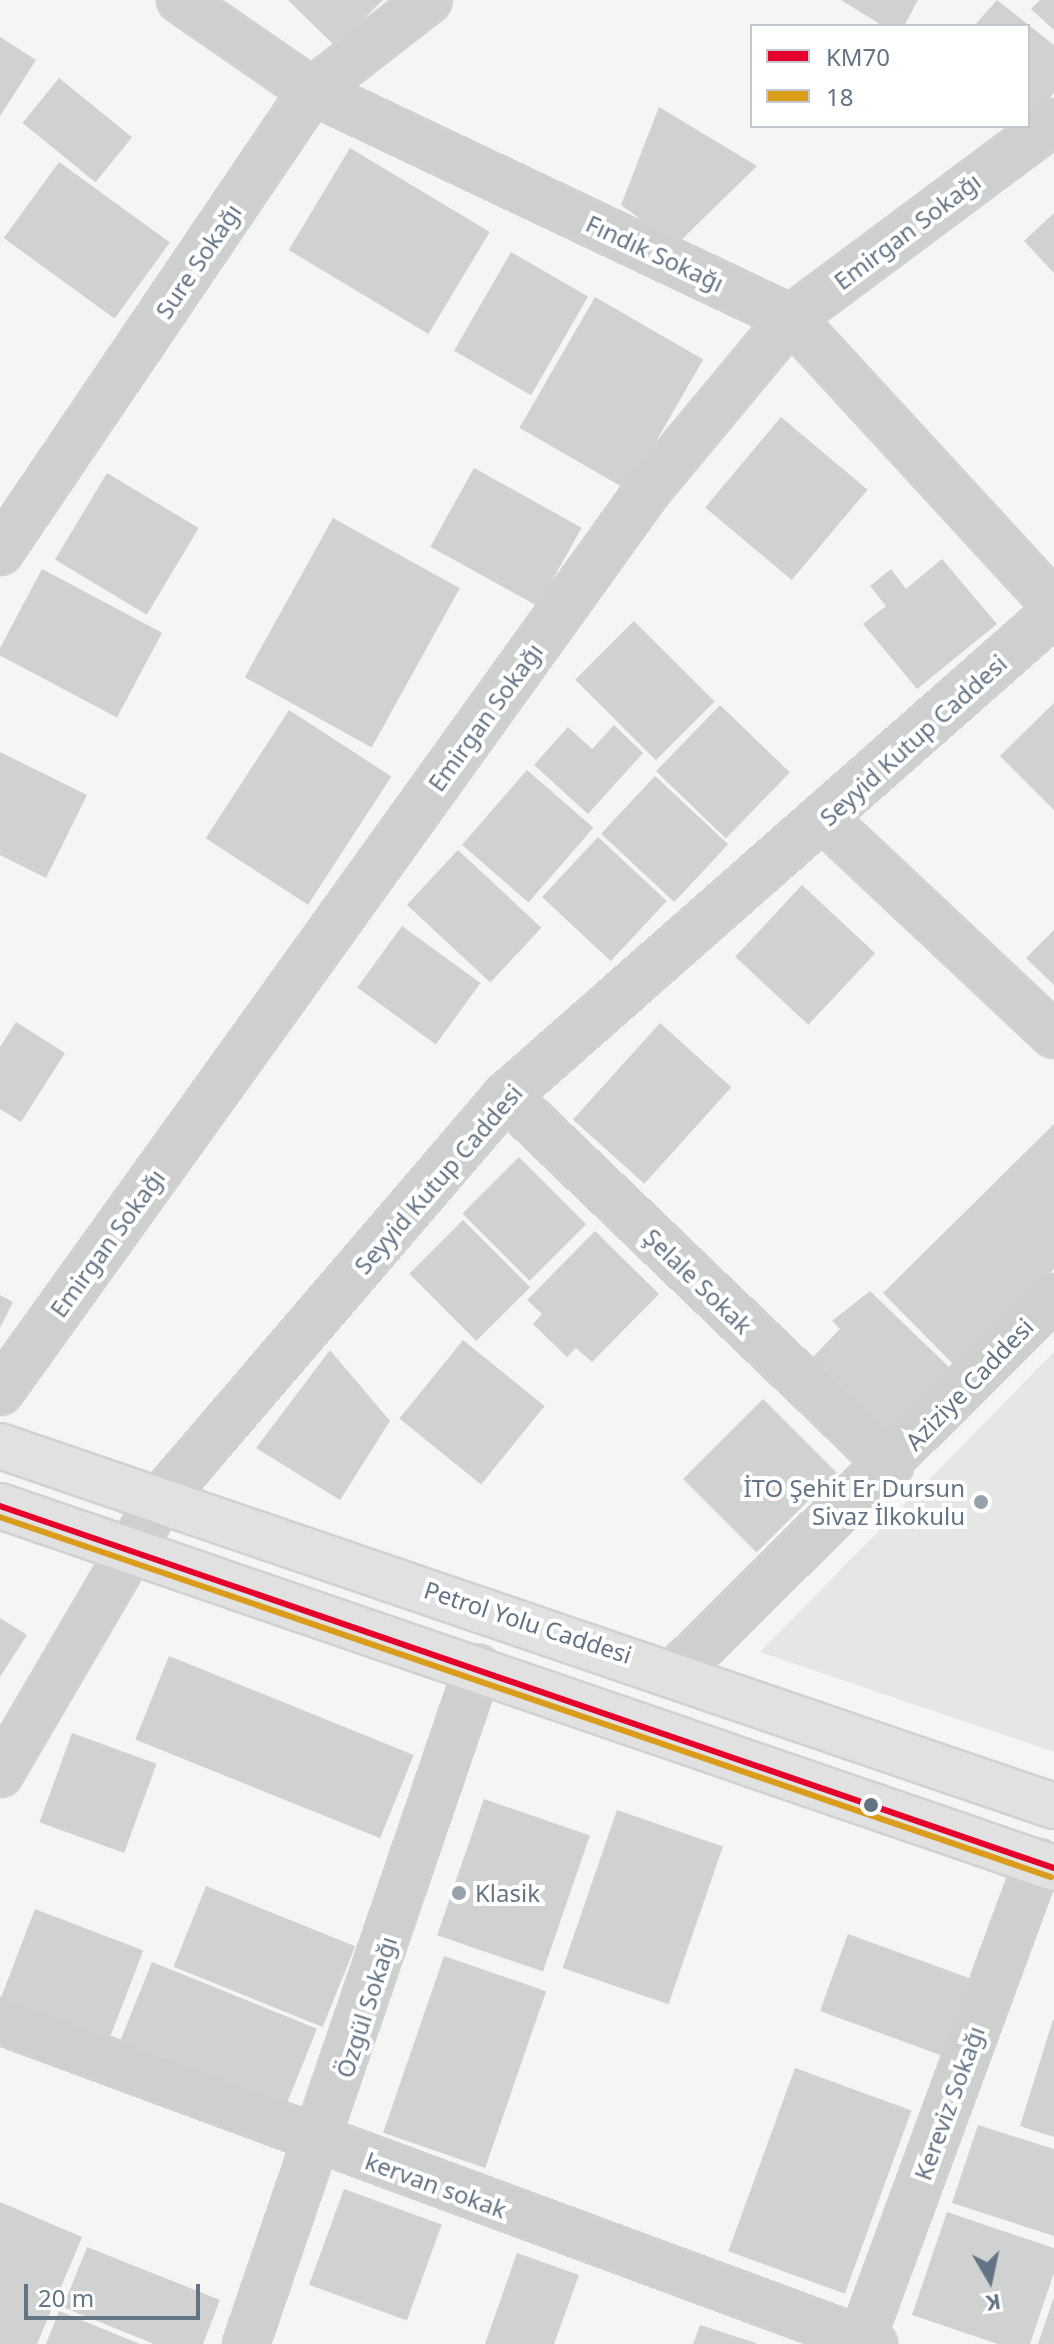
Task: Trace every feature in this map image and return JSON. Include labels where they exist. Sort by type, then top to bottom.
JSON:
[{"type":"main road","name":"Petrol Yolu Caddesi","points":[[0,1446],[677,1671],[1054,1806]]},
{"type":"main road","points":[[0,1506],[1046,1865]]},
{"type":"street","name":"Fındık Sokağı","points":[[180,0],[312,91],[791,318],[1054,604]]},
{"type":"street","name":"Sure Sokağı","points":[[0,552],[312,91],[429,0]]},
{"type":"street","name":"Emirgan Sokağı","points":[[0,1392],[648,490],[791,318],[1054,122]]},
{"type":"street","name":"Seyyid Kutup Caddesi","points":[[0,1774],[160,1500],[506,1096],[825,820],[1054,613]]},
{"type":"street","points":[[825,820],[1054,1035]]},
{"type":"street","name":"Şelale Sokak","points":[[506,1096],[890,1465]]},
{"type":"street","name":"Aziziye Caddesi","points":[[677,1671],[890,1465],[1054,1297]]},
{"type":"street","name":"Özgül Sokağı","points":[[246,2344],[320,2143],[478,1668]]},
{"type":"street","name":"Kereviz Sokağı","points":[[865,2343],[1046,1865]]},
{"type":"street","name":"kervan sokak","points":[[0,2021],[320,2143],[865,2343]]},
{"type":"shaded area","name":"İTO Şehit Er Dursun Sivaz İlkokulu","points":[[1054,1352],[1054,1752],[760,1652]]},
{"type":"building","points":[[288,0],[383,0],[336,47]]},
{"type":"building","points":[[841,0],[918,0],[905,24],[880,24]]},
{"type":"building","points":[[997,0],[1027,24],[976,24]]},
{"type":"building","points":[[1040,0],[1054,0],[1054,30],[1031,9]]},
{"type":"building","points":[[1030,26],[1054,45],[1054,93],[1030,120]]},
{"type":"building","points":[[0,37],[36,60],[0,116]]},
{"type":"building","points":[[59,78],[132,137],[96,182],[22,123]]},
{"type":"building","points":[[659,107],[757,166],[676,245],[621,205]]},
{"type":"building","points":[[350,148],[490,232],[428,334],[289,250]]},
{"type":"building","points":[[59,162],[170,243],[115,319],[4,238]]},
{"type":"building","points":[[1054,213],[1054,273],[1024,241]]},
{"type":"building","points":[[511,252],[588,296],[531,395],[454,351]]},
{"type":"building","points":[[595,297],[703,360],[628,490],[520,428]]},
{"type":"building","points":[[781,417],[868,490],[792,580],[705,507]]},
{"type":"building","points":[[474,468],[582,528],[538,606],[430,547]]},
{"type":"building","points":[[107,473],[199,528],[147,615],[55,560]]},
{"type":"building","points":[[333,518],[460,588],[372,747],[245,677]]},
{"type":"building","points":[[942,559],[997,624],[917,689],[863,624],[886,606],[870,586],[891,569],[906,589]]},
{"type":"building","points":[[42,569],[162,633],[117,718],[0,655],[0,648]]},
{"type":"building","points":[[634,621],[715,702],[656,760],[575,680]]},
{"type":"building","points":[[1054,703],[1054,810],[1000,756]]},
{"type":"building","points":[[720,705],[790,772],[726,839],[656,771]]},
{"type":"building","points":[[289,710],[391,776],[308,905],[206,838]]},
{"type":"building","points":[[614,725],[643,753],[588,814],[534,765],[568,727],[592,749]]},
{"type":"building","points":[[0,752],[87,795],[46,878],[0,855]]},
{"type":"building","points":[[527,770],[593,828],[528,902],[462,845]]},
{"type":"building","points":[[655,776],[728,844],[674,902],[601,834]]},
{"type":"building","points":[[598,837],[667,901],[611,961],[542,897]]},
{"type":"building","points":[[458,850],[541,928],[490,983],[407,905]]},
{"type":"building","points":[[802,885],[875,953],[808,1025],[735,957]]},
{"type":"building","points":[[402,926],[480,983],[436,1045],[357,987]]},
{"type":"building","points":[[1054,930],[1054,985],[1026,958]]},
{"type":"building","points":[[16,1022],[65,1053],[21,1122],[0,1109],[0,1047]]},
{"type":"building","points":[[660,1023],[731,1087],[644,1184],[573,1120]]},
{"type":"building","points":[[1054,1124],[1054,1269],[955,1366],[883,1293]]},
{"type":"building","points":[[519,1157],[586,1224],[530,1281],[462,1214]]},
{"type":"building","points":[[463,1220],[530,1287],[476,1341],[409,1274]]},
{"type":"building","points":[[595,1231],[659,1294],[592,1362],[576,1348],[567,1357],[533,1324],[542,1314],[527,1300]]},
{"type":"building","points":[[870,1291],[950,1368],[889,1430],[813,1357],[840,1329],[832,1321]]},
{"type":"building","points":[[0,1295],[13,1302],[0,1328]]},
{"type":"building","points":[[463,1340],[545,1406],[481,1485],[399,1418]]},
{"type":"building","points":[[330,1350],[390,1421],[340,1500],[256,1448]]},
{"type":"building","points":[[763,1399],[837,1473],[757,1552],[683,1479]]},
{"type":"building","points":[[0,1618],[27,1635],[0,1677]]},
{"type":"building","points":[[169,1656],[414,1755],[380,1838],[135,1739]]},
{"type":"building","points":[[72,1733],[157,1764],[124,1853],[40,1822]]},
{"type":"building","points":[[484,1799],[590,1835],[543,1972],[437,1935]]},
{"type":"building","points":[[617,1810],[723,1846],[669,2004],[563,1968]]},
{"type":"building","points":[[206,1886],[355,1946],[323,2027],[173,1967]]},
{"type":"building","points":[[35,1909],[143,1951],[109,2041],[0,2000]]},
{"type":"building","points":[[848,1934],[974,1980],[946,2057],[820,2011]]},
{"type":"building","points":[[444,1956],[546,1991],[485,2168],[383,2133]]},
{"type":"building","points":[[152,1962],[317,2029],[283,2113],[118,2046]]},
{"type":"building","points":[[1054,2020],[1054,2137],[1020,2126]]},
{"type":"building","points":[[795,2068],[912,2110],[845,2294],[728,2251]]},
{"type":"building","points":[[978,2125],[1054,2149],[1054,2236],[952,2203]]},
{"type":"building","points":[[344,2189],[442,2225],[407,2320],[309,2285]]},
{"type":"building","points":[[0,2202],[82,2237],[37,2344],[0,2344]]},
{"type":"building","points":[[947,2212],[1054,2248],[1054,2273],[1030,2344],[998,2344],[912,2315]]},
{"type":"building","points":[[87,2247],[220,2300],[203,2344],[154,2344],[63,2307]]},
{"type":"building","points":[[517,2253],[579,2275],[554,2344],[485,2344]]},
{"type":"building","points":[[1054,2297],[1054,2344],[1038,2344]]},
{"type":"building","points":[[59,2311],[140,2344],[46,2344]]},
{"type":"building","points":[[700,2325],[756,2343],[756,2344],[693,2344]]},
{"type":"transit line","name":"KM70","points":[[0,1506],[1054,1868]]},
{"type":"transit line","name":"18","points":[[0,1517],[1051,1877]]},
{"type":"place","name":"İTO Şehit Er Dursun Sivaz İlkokulu","points":[[981,1502]]},
{"type":"place","name":"Klasik","points":[[459,1893]]}]
